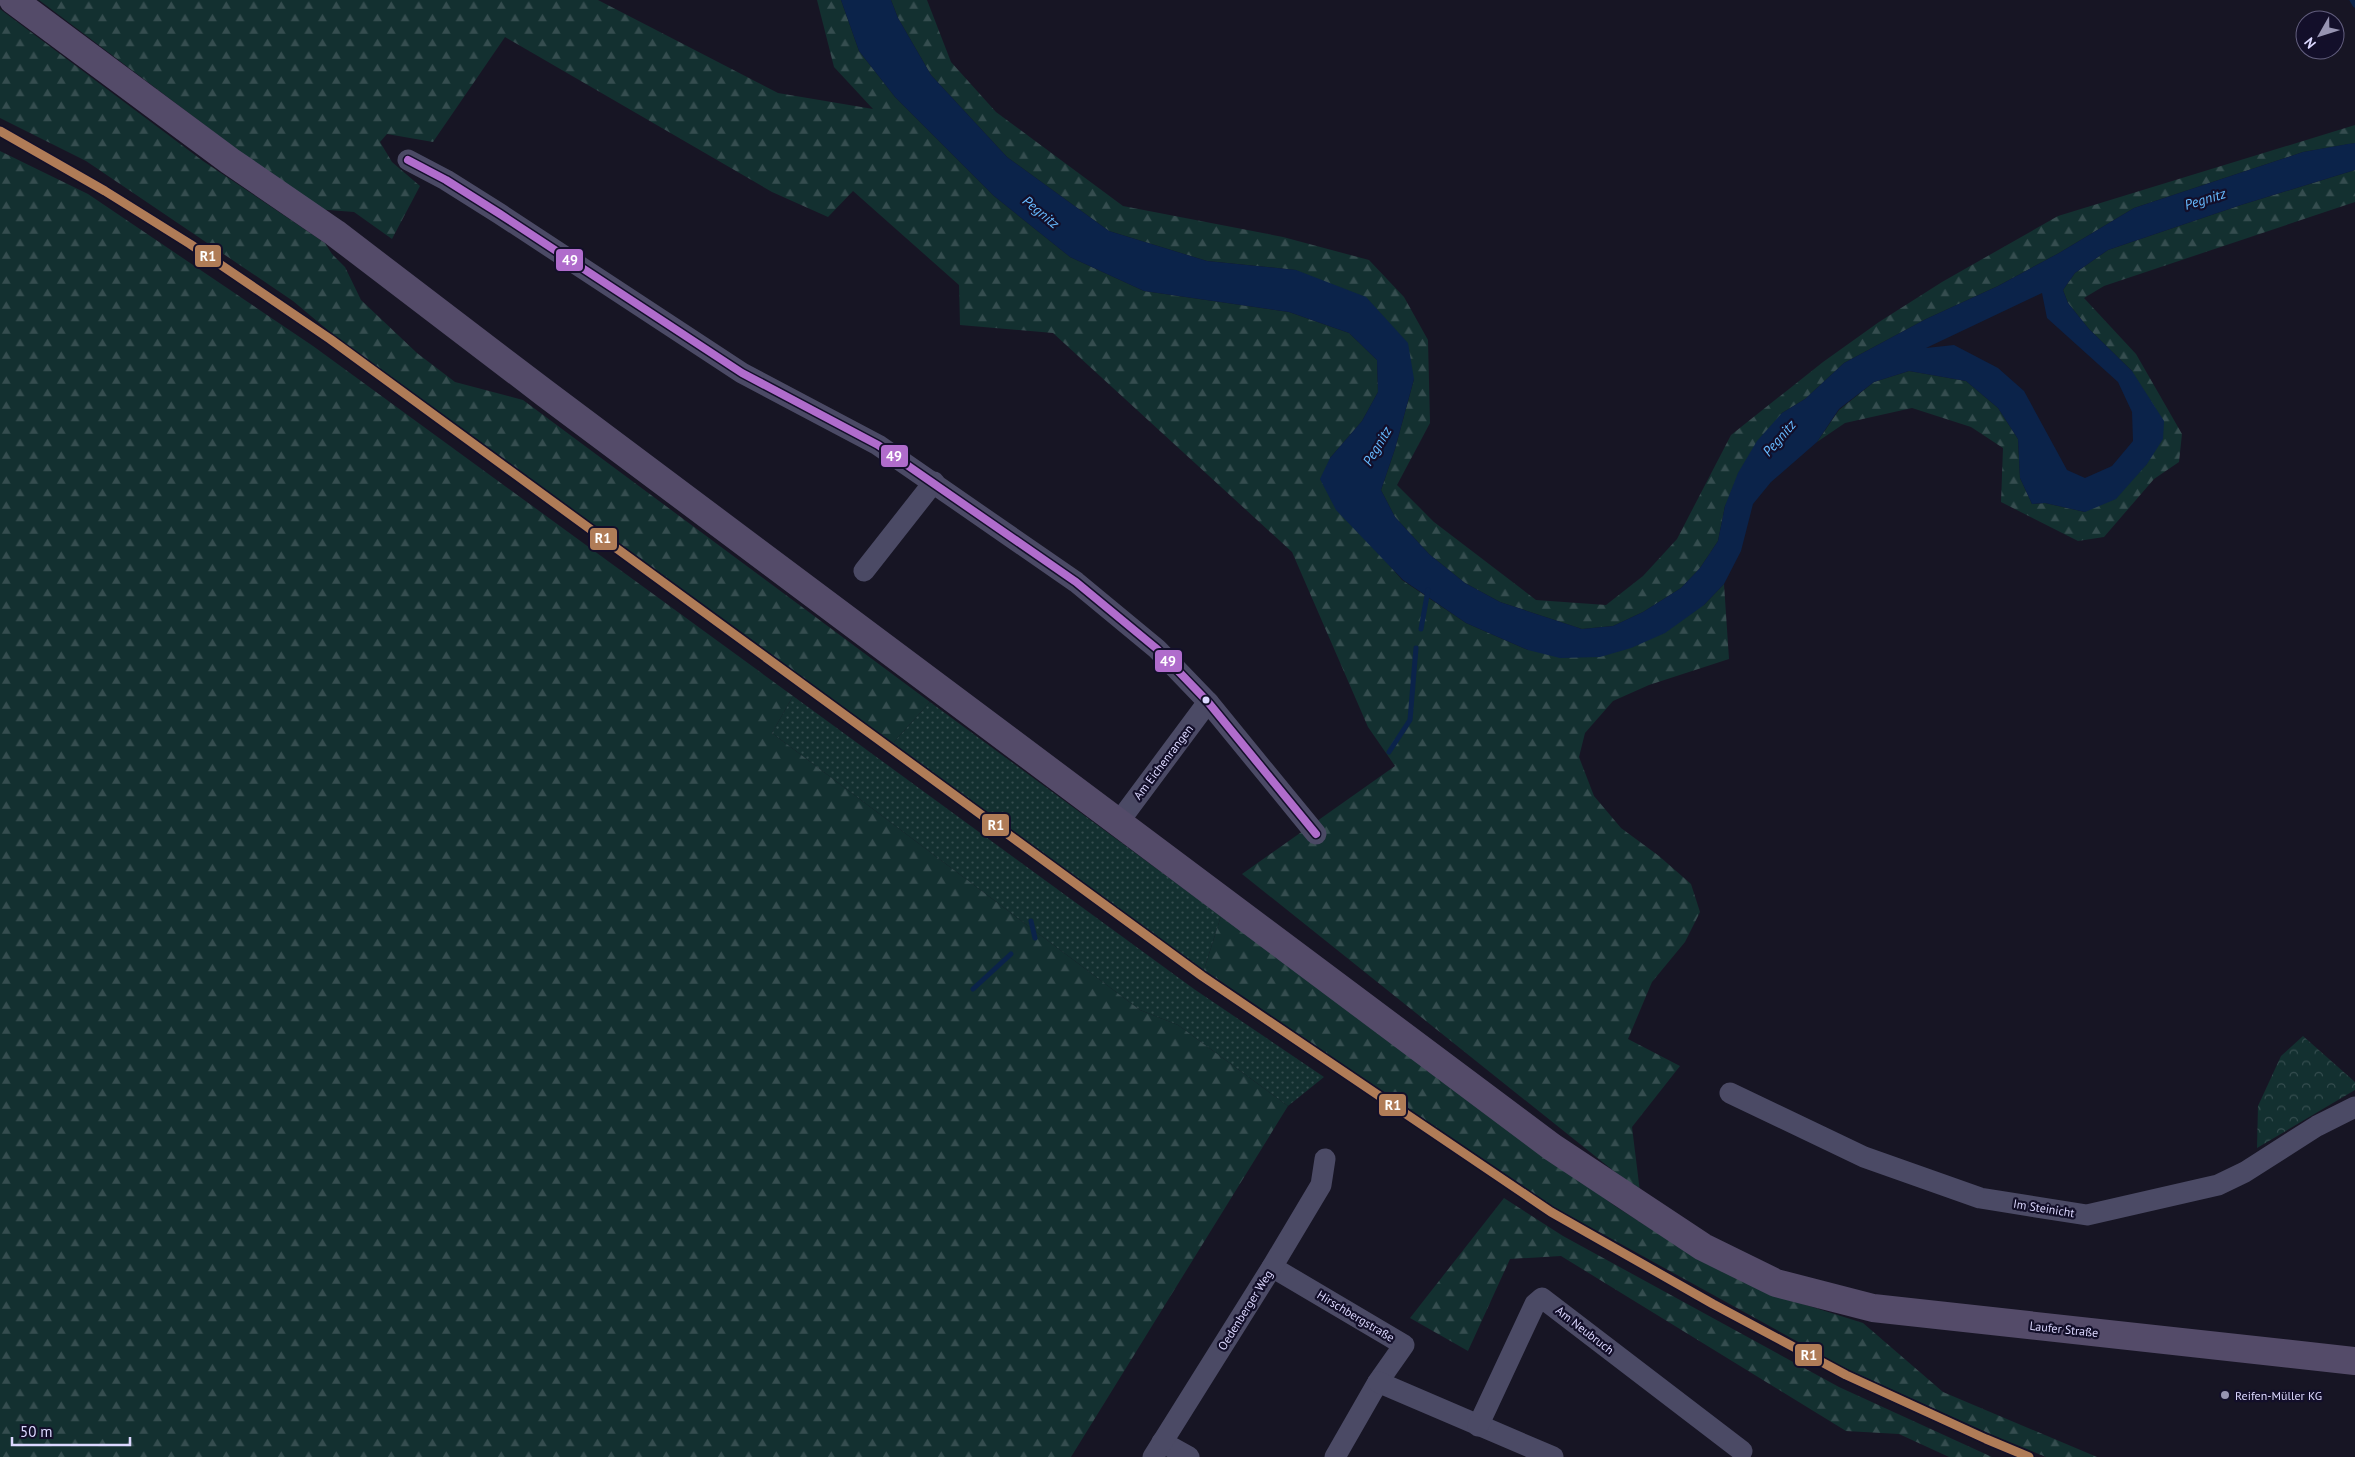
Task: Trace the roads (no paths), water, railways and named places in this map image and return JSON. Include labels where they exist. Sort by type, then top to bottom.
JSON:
[{"type":"main road","name":"Laufer Straße","points":[[13,0],[230,161],[334,233],[1118,824],[1552,1147],[1703,1247],[1776,1283],[1873,1308],[2355,1361]]},
{"type":"street","points":[[408,160],[454,185],[742,373],[878,445],[1076,582],[1157,649],[1208,702],[1316,834]]},
{"type":"street","points":[[864,571],[934,482]]},
{"type":"street","name":"Am Eichenrangen","points":[[1118,824],[1208,702]]},
{"type":"street","name":"Im Steinicht","points":[[1730,1093],[1864,1157],[1980,1198],[2087,1215],[2218,1185],[2245,1172],[2317,1126],[2355,1107]]},
{"type":"street","name":"Oedenberger Weg","points":[[1157,1449],[1272,1267],[1321,1185],[1325,1159]]},
{"type":"street","name":"Hirschbergstraße","points":[[1272,1267],[1404,1345],[1378,1382],[1335,1457]]},
{"type":"street","name":"Am Neubruch","points":[[1478,1426],[1534,1304],[1542,1298],[1742,1451]]},
{"type":"street","points":[[1378,1382],[1553,1457]]},
{"type":"street","points":[[1157,1449],[1189,1457]]},
{"type":"water","name":"Pegnitz","points":[[841,0],[891,0],[898,18],[931,75],[1007,157],[1109,231],[1207,261],[1296,270],[1366,297],[1408,343],[1414,379],[1395,449],[1381,490],[1395,517],[1429,554],[1465,583],[1500,602],[1582,629],[1613,626],[1643,612],[1681,588],[1700,568],[1718,541],[1725,506],[1738,473],[1757,441],[1782,413],[1805,399],[1844,363],[1926,319],[1998,286],[2059,253],[2134,208],[2303,152],[2355,143],[2355,170],[2241,205],[2108,250],[2075,273],[2063,290],[2068,303],[2089,329],[2132,371],[2164,421],[2163,439],[2147,464],[2116,499],[2085,512],[2045,503],[2032,504],[2020,478],[2018,439],[1998,408],[1966,381],[1909,371],[1874,382],[1839,409],[1817,442],[1771,482],[1753,504],[1741,551],[1724,584],[1704,605],[1665,633],[1631,648],[1600,657],[1560,658],[1528,650],[1466,623],[1403,580],[1336,510],[1320,479],[1330,458],[1362,421],[1378,392],[1377,360],[1349,333],[1289,312],[1144,291],[1070,257],[994,196],[895,97],[859,51]],"holes":[[[2042,293],[2047,318],[2118,382],[2132,412],[2133,441],[2112,466],[2085,478],[2067,470],[2024,391],[1998,368],[1954,345],[1926,348]]]},
{"type":"waterway","points":[[2352,0],[2355,5]]},
{"type":"waterway","points":[[1421,629],[1428,590]]},
{"type":"waterway","points":[[1389,752],[1410,720],[1416,648]]},
{"type":"waterway","points":[[1031,921],[1035,938]]},
{"type":"waterway","points":[[973,989],[1011,954]]},
{"type":"place","name":"Reifen-Müller KG","points":[[2225,1395]]}]
